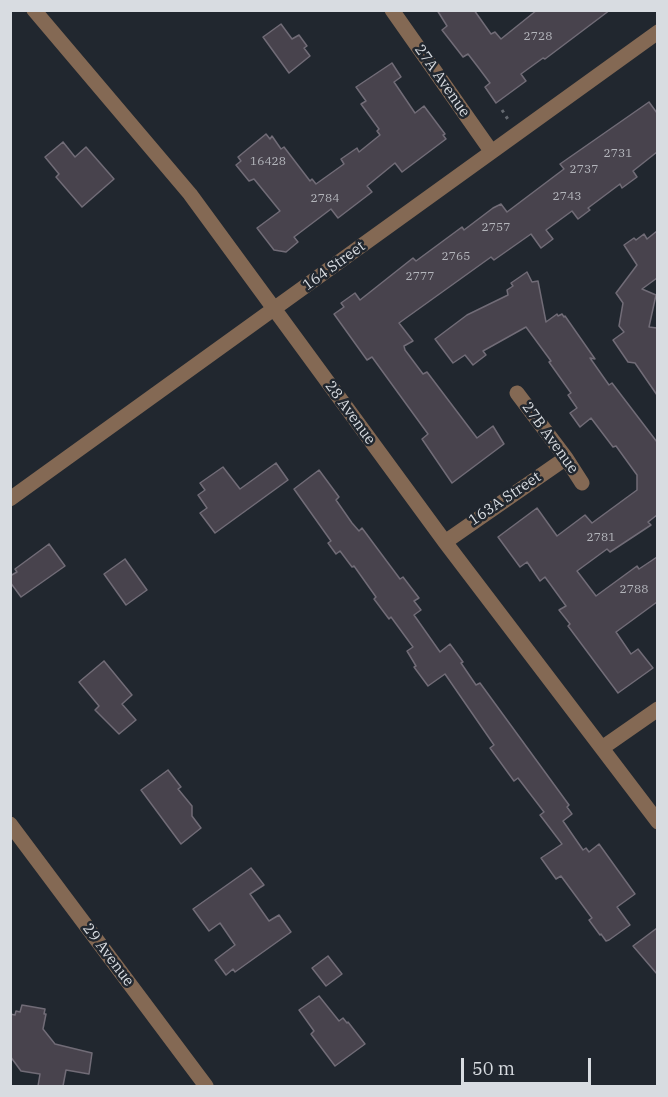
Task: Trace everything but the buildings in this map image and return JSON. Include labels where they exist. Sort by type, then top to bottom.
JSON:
[{"type":"street","name":"28 Avenue","points":[[34,10],[190,194],[445,542],[657,822]]},
{"type":"street","name":"27A Avenue","points":[[392,10],[491,151]]},
{"type":"street","name":"164 Street","points":[[10,499],[657,33]]},
{"type":"street","name":"27B Avenue","points":[[517,393],[582,483]]},
{"type":"street","name":"163A Street","points":[[445,542],[566,458]]},
{"type":"street","points":[[602,748],[657,709]]},
{"type":"street","name":"29 Avenue","points":[[10,824],[206,1086]]},
{"type":"path","points":[[502,110],[510,122]]}]
